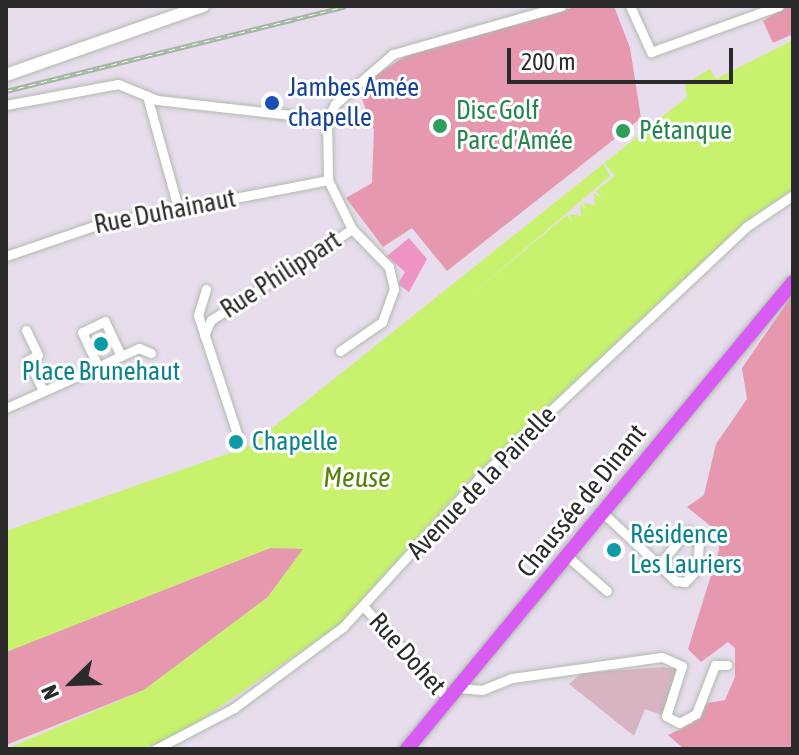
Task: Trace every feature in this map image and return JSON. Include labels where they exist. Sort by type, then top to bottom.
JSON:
[{"type":"main road","points":[[6,75],[203,6]]},
{"type":"main road","name":"Chaussée de Dinant","points":[[407,749],[793,282]]},
{"type":"street","points":[[340,351],[382,322],[394,289],[383,258],[352,229],[328,180],[327,119],[354,81],[393,54],[561,6]]},
{"type":"street","points":[[630,6],[651,52],[779,6]]},
{"type":"street","points":[[6,105],[118,84],[147,96],[327,119]]},
{"type":"street","points":[[147,96],[179,211]]},
{"type":"street","name":"Rue Duhainaut","points":[[6,256],[100,224],[328,180]]},
{"type":"street","name":"Avenue de la Pairelle","points":[[156,749],[281,676],[364,607],[478,479],[746,227],[793,195]]},
{"type":"street","name":"Rue Philippart","points":[[204,335],[211,320],[352,229]]},
{"type":"street","points":[[206,289],[205,301],[198,315],[240,443]]},
{"type":"street","name":"Rue Philippart","points":[[205,301],[211,320]]},
{"type":"street","points":[[98,367],[82,332],[105,321],[121,356]]},
{"type":"street","points":[[26,330],[38,355],[28,360],[43,391]]},
{"type":"street","points":[[6,408],[139,348],[151,353]]},
{"type":"street","points":[[603,513],[659,565],[685,582],[697,569],[699,542],[687,531],[659,565]]},
{"type":"street","points":[[567,556],[607,591]]},
{"type":"street","name":"Rue Dohet","points":[[364,607],[449,700]]},
{"type":"street","points":[[460,688],[482,690],[512,678],[662,657],[682,666],[666,716],[679,723],[696,714],[715,665],[727,665]]},
{"type":"shaded area","points":[[579,6],[614,6],[630,48],[641,118],[447,271],[412,228],[383,247],[346,198],[372,183],[374,130],[359,91],[363,83],[412,52]]},
{"type":"shaded area","points":[[786,6],[793,6],[793,34],[773,43],[763,21]]},
{"type":"shaded area","points":[[409,238],[427,259],[409,292],[398,284],[405,272],[387,256]]},
{"type":"shaded area","points":[[793,294],[793,749],[684,749],[668,735],[693,723],[708,703],[725,700],[735,677],[735,648],[728,642],[701,662],[688,649],[719,550],[718,532],[687,507],[704,495],[716,444],[747,399],[742,368]]},
{"type":"shaded area","points":[[270,548],[304,548],[268,597],[144,690],[6,745],[6,652]]},
{"type":"shaded area","points":[[664,667],[675,669],[676,686],[662,715],[645,709],[634,736],[569,684],[582,673]]},
{"type":"water","name":"Meuse","points":[[793,40],[793,189],[746,221],[469,480],[340,624],[176,737],[141,749],[6,749],[144,690],[268,597],[303,549],[270,548],[6,652],[6,531],[250,446],[687,97],[685,84],[710,69],[716,79]]},
{"type":"pier","points":[[600,158],[615,176],[596,191],[602,199],[594,193],[595,205],[582,203],[588,210],[580,204],[581,216],[569,214],[573,223],[567,215],[472,294],[610,176]]},
{"type":"railway","points":[[6,91],[346,6]]},
{"type":"place","name":"Jambes Amée chapelle","points":[[272,103]]},
{"type":"place","name":"Disc Golf Parc d'Amée","points":[[440,126]]},
{"type":"place","name":"Pétanque","points":[[623,131]]},
{"type":"place","name":"Place Brunehaut","points":[[101,344]]},
{"type":"place","name":"Chapelle","points":[[236,442]]},
{"type":"place","name":"Résidence Les Lauriers","points":[[614,550]]}]
